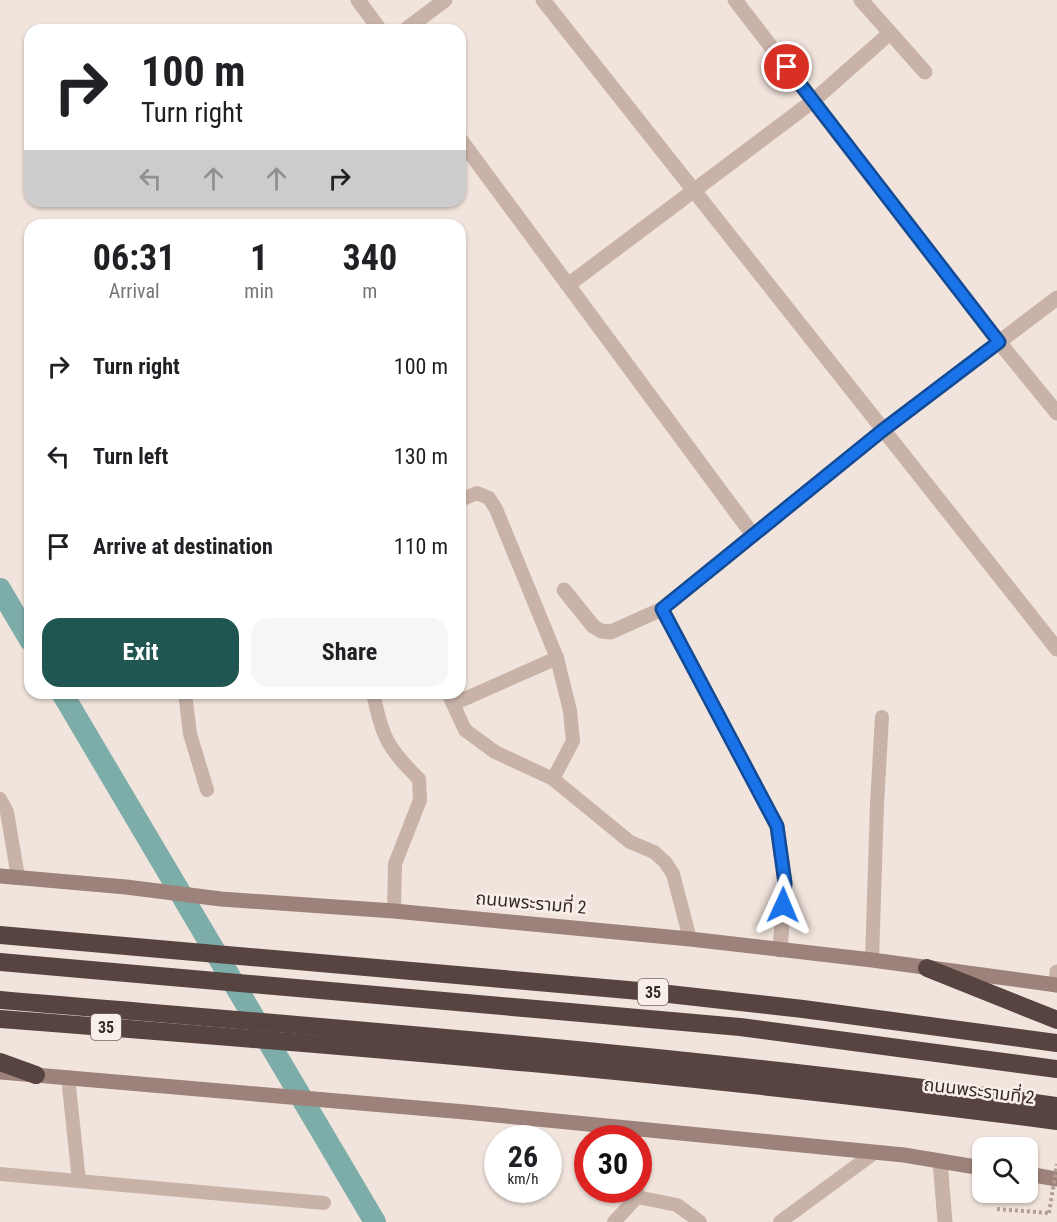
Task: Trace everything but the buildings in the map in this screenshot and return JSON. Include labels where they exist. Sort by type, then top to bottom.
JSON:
[{"type":"highway","name":"35","points":[[0,935],[651,992],[803,1009],[1057,1043]]},
{"type":"highway","points":[[0,962],[740,1027],[1057,1069]]},
{"type":"highway","points":[[927,968],[1057,1020]]},
{"type":"highway","points":[[0,1000],[532,1044],[843,1078],[1057,1106]]},
{"type":"highway","name":"ถนนพระรามที่ 2","points":[[0,1019],[486,1058],[1057,1121]]},
{"type":"highway","points":[[0,1062],[36,1076]]},
{"type":"main road","name":"ถนนพระรามที่ 2","points":[[0,876],[126,887],[221,899],[394,911],[690,939],[927,968],[1057,981]]},
{"type":"main road","points":[[0,1072],[346,1101],[574,1127]]},
{"type":"main road","points":[[652,1135],[874,1153],[972,1166]]},
{"type":"main road","points":[[1038,1176],[1057,1179]]},
{"type":"street","points":[[358,0],[376,24]]},
{"type":"street","points":[[413,24],[445,0]]},
{"type":"street","points":[[543,0],[1057,649]]},
{"type":"street","points":[[735,0],[999,342],[1057,413]]},
{"type":"street","points":[[861,0],[926,72]]},
{"type":"street","points":[[568,285],[813,100],[890,33]]},
{"type":"street","points":[[466,147],[753,535]]},
{"type":"street","points":[[564,590],[593,626],[601,631],[611,632],[662,609],[883,430],[1057,298]]},
{"type":"street","points":[[662,609],[777,826],[785,883],[780,950]]},
{"type":"street","points":[[940,1161],[945,1222]]},
{"type":"lane","points":[[466,498],[477,493],[489,498],[496,509],[557,658],[570,711],[573,741],[554,780]]},
{"type":"lane","points":[[466,693],[557,658]]},
{"type":"lane","points":[[186,699],[190,734],[207,790]]},
{"type":"lane","points":[[374,699],[381,729],[397,757],[419,779],[420,800],[395,864],[394,911]]},
{"type":"lane","points":[[450,699],[465,730],[495,752],[554,780],[630,842],[654,852],[665,862],[673,874],[690,939]]},
{"type":"lane","points":[[872,960],[882,717]]},
{"type":"lane","points":[[0,799],[7,812],[18,877]]},
{"type":"lane","points":[[68,1077],[80,1181]]},
{"type":"lane","points":[[780,1222],[874,1153]]},
{"type":"lane","points":[[0,1174],[324,1203]]},
{"type":"lane","points":[[652,1198],[677,1205],[700,1222]]},
{"type":"lane","points":[[614,1222],[629,1203]]},
{"type":"path","points":[[997,1209],[1049,1213],[1057,1164]]},
{"type":"waterway","points":[[0,589],[24,630]]},
{"type":"waterway","points":[[66,699],[375,1222]]},
{"type":"route","points":[[783,905],[785,883],[777,826],[662,609],[883,430],[999,342],[787,67]]}]
